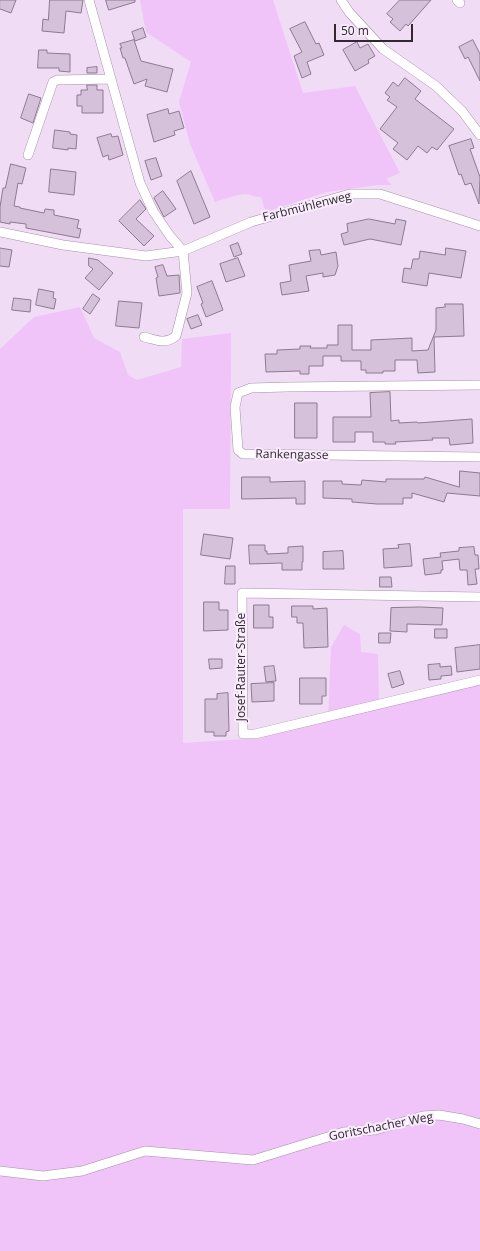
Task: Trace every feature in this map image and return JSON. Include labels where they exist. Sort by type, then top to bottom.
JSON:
[{"type":"street","points":[[89,0],[140,183],[154,211],[170,236],[183,251],[187,293],[176,336],[171,341],[166,342],[144,337]]},
{"type":"street","points":[[341,0],[349,12],[383,49],[436,86],[462,111],[480,135]]},
{"type":"street","points":[[28,155],[53,82],[57,80],[111,79]]},
{"type":"street","name":"Farbmühlenweg","points":[[0,232],[63,245],[146,256],[183,251],[251,222],[350,194],[380,194],[480,226]]},
{"type":"street","name":"Rankengasse","points":[[480,385],[251,388],[238,392],[235,407],[238,450],[243,454],[480,457]]},
{"type":"street","name":"Josef-Rauter-Straße","points":[[480,597],[242,593],[243,734],[255,734],[480,680]]},
{"type":"street","name":"Goritschacher Weg","points":[[0,1172],[43,1176],[82,1171],[145,1152],[253,1160],[344,1132],[375,1130],[423,1116],[439,1115],[463,1119],[480,1124]]},
{"type":"shaded area","points":[[140,0],[273,0],[303,93],[355,86],[400,173],[386,179],[392,185],[378,185],[327,192],[266,212],[261,197],[247,194],[233,196],[215,202],[190,144],[179,102],[191,62],[146,32]]},
{"type":"shaded area","points":[[80,307],[94,338],[120,352],[128,375],[137,380],[181,367],[182,339],[231,333],[230,509],[183,509],[183,743],[258,738],[328,720],[331,647],[344,625],[360,634],[361,652],[378,654],[379,707],[480,683],[480,1251],[0,1251],[0,349],[34,317]]},
{"type":"building","points":[[0,0],[16,0],[11,13],[0,9]]},
{"type":"building","points":[[50,0],[83,0],[81,13],[66,11],[64,33],[42,31],[43,19],[48,20]]},
{"type":"building","points":[[106,0],[135,0],[135,2],[109,10]]},
{"type":"building","points":[[400,0],[431,0],[408,26],[406,24],[400,31],[390,22],[393,19],[387,14]]},
{"type":"building","points":[[305,22],[316,44],[319,43],[324,55],[307,62],[311,74],[302,78],[294,56],[302,52],[290,29]]},
{"type":"building","points":[[143,28],[146,37],[135,41],[132,32]]},
{"type":"building","points":[[134,40],[141,61],[173,69],[167,92],[145,86],[147,79],[134,84],[125,58],[123,58],[120,44]]},
{"type":"building","points":[[473,40],[480,54],[480,81],[468,57],[465,59],[459,47]]},
{"type":"building","points":[[357,42],[360,48],[368,44],[375,56],[368,60],[369,63],[355,71],[343,50]]},
{"type":"building","points":[[39,50],[47,50],[47,53],[70,54],[70,72],[59,71],[59,68],[38,68]]},
{"type":"building","points":[[97,67],[97,73],[87,73],[87,68]]},
{"type":"building","points":[[405,78],[421,91],[415,99],[454,129],[437,150],[432,147],[427,153],[418,146],[407,160],[393,149],[398,143],[380,129],[397,107],[387,100],[390,97],[385,93],[393,82],[398,86]]},
{"type":"building","points":[[87,85],[97,85],[97,90],[103,90],[103,113],[82,113],[82,106],[77,106],[77,95],[81,95],[81,90],[87,90]]},
{"type":"building","points":[[29,94],[41,98],[33,123],[21,118]]},
{"type":"building","points":[[168,109],[169,114],[179,111],[184,128],[174,131],[175,135],[154,142],[147,115]]},
{"type":"building","points":[[55,130],[70,132],[70,134],[77,135],[76,149],[68,148],[68,150],[53,148]]},
{"type":"building","points":[[111,134],[112,137],[118,136],[123,155],[109,160],[108,155],[103,157],[97,138]]},
{"type":"building","points":[[471,139],[474,148],[470,149],[480,177],[479,204],[471,183],[465,185],[461,174],[459,175],[449,146]]},
{"type":"building","points":[[156,158],[162,176],[151,180],[145,161]]},
{"type":"building","points":[[11,164],[26,168],[22,184],[18,183],[14,206],[44,213],[45,209],[54,210],[54,215],[79,220],[77,228],[81,229],[79,238],[26,228],[26,224],[10,222],[10,224],[0,222],[0,207],[3,188],[5,188]]},
{"type":"building","points":[[51,169],[76,172],[74,195],[49,192]]},
{"type":"building","points":[[191,171],[210,217],[194,224],[177,181]]},
{"type":"building","points":[[163,191],[176,209],[164,217],[154,198]]},
{"type":"building","points":[[140,200],[146,209],[136,219],[154,236],[144,246],[119,221]]},
{"type":"building","points":[[369,219],[395,224],[396,219],[406,221],[401,245],[370,239],[344,245],[341,234],[348,232],[347,224]]},
{"type":"building","points":[[238,243],[242,254],[234,257],[230,246]]},
{"type":"building","points":[[0,248],[12,250],[9,267],[0,266]]},
{"type":"building","points":[[446,248],[466,251],[461,278],[429,273],[427,286],[402,282],[404,268],[411,269],[413,259],[419,259],[420,251],[445,255]]},
{"type":"building","points":[[320,250],[321,255],[336,252],[338,266],[335,275],[323,277],[323,273],[306,276],[309,291],[282,295],[280,283],[291,281],[289,265],[311,261],[309,251]]},
{"type":"building","points":[[89,258],[98,260],[113,273],[99,290],[85,278],[93,269],[89,266]]},
{"type":"building","points":[[238,258],[245,276],[226,282],[220,264]]},
{"type":"building","points":[[163,265],[167,276],[179,275],[180,293],[159,296],[156,278],[158,277],[155,267]]},
{"type":"building","points":[[212,281],[223,310],[206,317],[197,287]]},
{"type":"building","points":[[39,289],[54,292],[53,298],[56,299],[54,309],[36,305]]},
{"type":"building","points":[[93,294],[100,299],[90,314],[83,309]]},
{"type":"building","points":[[14,298],[31,300],[30,312],[12,310]]},
{"type":"building","points":[[119,301],[142,303],[139,328],[116,326]]},
{"type":"building","points":[[445,304],[463,304],[464,336],[434,337],[435,372],[418,373],[417,360],[395,360],[395,371],[366,373],[366,370],[361,370],[361,361],[341,361],[341,356],[323,356],[323,366],[309,366],[309,374],[300,374],[300,371],[266,372],[265,354],[277,354],[277,350],[300,349],[300,346],[311,346],[310,348],[327,348],[327,345],[338,345],[338,325],[352,325],[352,350],[371,350],[371,340],[412,338],[412,351],[428,350],[436,330],[436,308],[445,307]]},
{"type":"building","points":[[198,315],[202,325],[191,329],[187,319]]},
{"type":"building","points":[[390,392],[391,421],[399,420],[399,423],[418,423],[472,419],[473,443],[450,445],[449,438],[432,438],[433,440],[385,444],[385,442],[373,442],[373,432],[355,432],[355,442],[333,442],[333,417],[371,417],[370,393]]},
{"type":"building","points":[[295,403],[317,403],[317,438],[295,438]]},
{"type":"building","points":[[460,471],[480,473],[480,496],[447,493],[444,502],[412,493],[412,498],[403,498],[403,504],[377,504],[352,502],[352,499],[323,498],[323,481],[342,481],[342,484],[361,485],[362,480],[386,482],[386,479],[424,479],[425,477],[459,487]]},
{"type":"building","points":[[242,477],[270,477],[270,482],[305,481],[305,504],[296,504],[296,498],[242,499]]},
{"type":"building","points":[[204,534],[233,538],[230,559],[201,555]]},
{"type":"building","points":[[410,544],[412,566],[384,568],[383,549],[399,548],[398,545]]},
{"type":"building","points":[[249,545],[265,545],[265,551],[267,551],[267,554],[288,553],[288,547],[303,546],[302,570],[282,570],[282,563],[250,564]]},
{"type":"building","points":[[474,547],[475,555],[478,555],[479,569],[475,569],[477,584],[468,585],[467,570],[460,570],[459,559],[442,561],[443,570],[441,570],[441,573],[425,575],[423,559],[441,557],[440,553],[459,551],[459,548]]},
{"type":"building","points":[[343,551],[344,569],[323,569],[323,552]]},
{"type":"building","points":[[226,566],[235,566],[235,584],[225,584]]},
{"type":"building","points":[[380,577],[391,577],[392,587],[380,587]]},
{"type":"building","points":[[204,602],[219,602],[219,610],[228,610],[228,630],[204,631]]},
{"type":"building","points":[[254,605],[269,605],[269,617],[273,617],[273,628],[254,628]]},
{"type":"building","points":[[292,606],[313,606],[313,609],[327,608],[328,647],[304,648],[303,623],[297,623],[297,617],[292,617]]},
{"type":"building","points":[[391,608],[443,608],[442,625],[407,624],[407,632],[390,631]]},
{"type":"building","points":[[435,629],[447,629],[447,638],[435,638]]},
{"type":"building","points":[[379,633],[391,633],[390,643],[379,643]]},
{"type":"building","points":[[480,645],[480,669],[457,672],[455,648]]},
{"type":"building","points":[[209,659],[222,659],[222,668],[210,669]]},
{"type":"building","points":[[440,664],[440,667],[451,666],[452,675],[441,676],[441,679],[429,680],[428,665]]},
{"type":"building","points":[[274,666],[276,681],[266,682],[264,667]]},
{"type":"building","points":[[400,671],[404,684],[392,688],[388,674]]},
{"type":"building","points":[[300,678],[326,678],[326,696],[322,696],[322,704],[300,704]]},
{"type":"building","points":[[274,683],[274,701],[252,702],[251,684]]},
{"type":"building","points":[[228,693],[229,731],[226,732],[226,736],[214,736],[214,732],[205,732],[205,699],[217,699],[217,694]]}]
